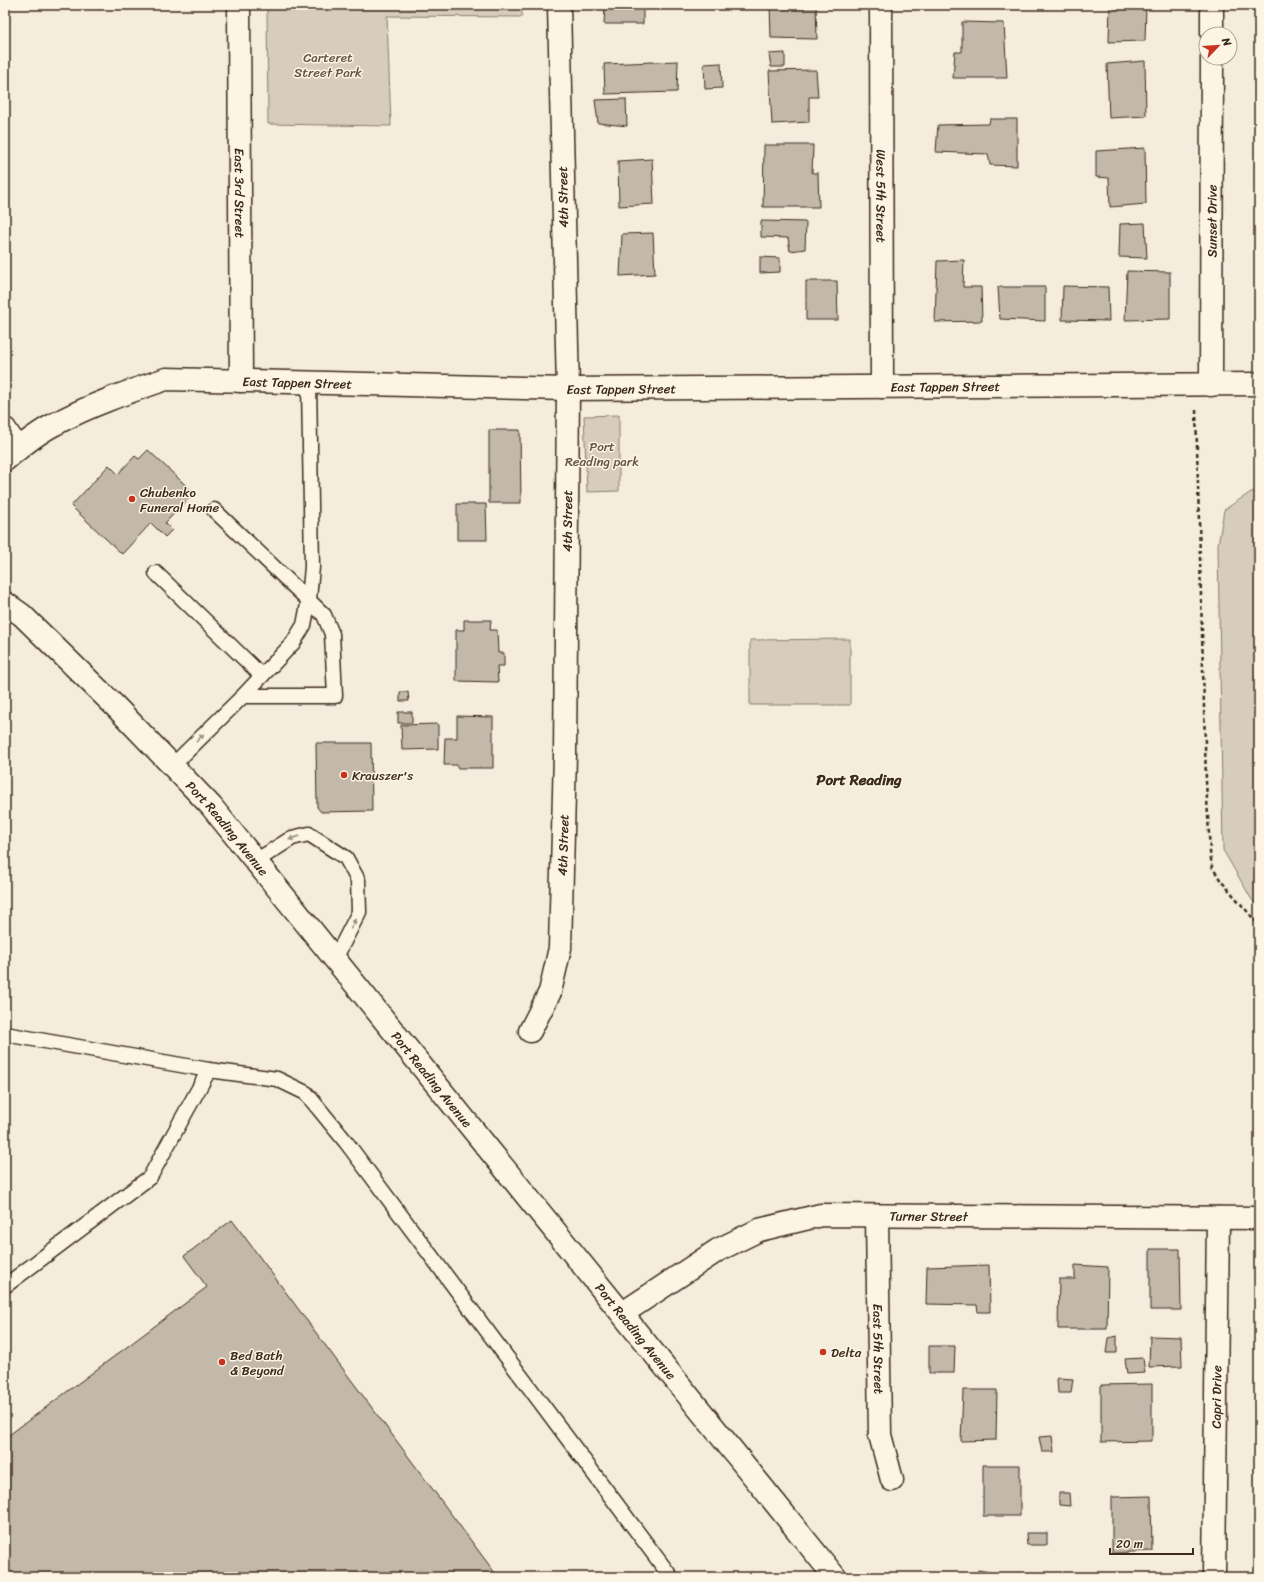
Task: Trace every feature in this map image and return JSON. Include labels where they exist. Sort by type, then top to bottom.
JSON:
[{"type":"street","name":"East 3rd Street","points":[[239,5],[241,381]]},
{"type":"street","name":"4th Street","points":[[530,1031],[550,992],[560,948],[565,756],[568,389],[559,5]]},
{"type":"street","name":"West 5th Street","points":[[882,5],[882,387]]},
{"type":"street","points":[[1212,5],[1212,26]]},
{"type":"street","name":"Sunset Drive","points":[[1211,385],[1212,66]]},
{"type":"street","name":"East Tappen Street","points":[[12,454],[53,424],[108,400],[166,379],[568,389],[1259,384]]},
{"type":"street","points":[[5,429],[12,454]]},
{"type":"street","name":"Port Reading Avenue","points":[[5,603],[22,615],[116,707],[212,806],[835,1577]]},
{"type":"street","name":"Turner Street","points":[[623,1313],[718,1250],[759,1230],[821,1215],[1259,1218]]},
{"type":"street","name":"East 5th Street","points":[[877,1216],[880,1435],[892,1480]]},
{"type":"street","name":"Capri Drive","points":[[1214,1577],[1218,1218]]},
{"type":"lane","points":[[172,766],[294,643],[304,625],[310,599],[312,567],[309,383]]},
{"type":"lane","points":[[214,510],[310,599],[324,614],[332,634],[335,696],[243,696]]},
{"type":"lane","points":[[156,573],[262,676]]},
{"type":"lane","points":[[256,861],[292,838],[309,834],[346,858],[358,880],[359,912],[335,959]]},
{"type":"lane","points":[[5,1034],[209,1070],[277,1078],[306,1093],[346,1142],[671,1577]]},
{"type":"lane","points":[[5,1286],[150,1177],[209,1070]]},
{"type":"path","points":[[1196,410],[1206,781],[1210,852],[1212,867],[1221,881],[1259,925]]},
{"type":"green space","name":"Carteret Street Park","points":[[267,5],[522,5],[522,17],[387,16],[391,126],[268,124]]},
{"type":"green space","name":"Port Reading park","points":[[619,415],[619,491],[587,492],[584,416]]},
{"type":"green space","points":[[1259,491],[1259,907],[1252,900],[1223,850],[1218,545],[1224,510],[1251,492]]},
{"type":"green space","points":[[850,639],[850,705],[750,705],[750,640]]},
{"type":"building","points":[[605,5],[643,5],[643,24],[604,24]]},
{"type":"building","points":[[770,5],[816,5],[817,39],[771,38]]},
{"type":"building","points":[[1110,5],[1146,5],[1145,41],[1109,42]]},
{"type":"building","points":[[962,22],[1004,23],[1007,78],[953,78],[955,52],[962,52]]},
{"type":"building","points":[[785,53],[785,67],[771,67],[769,54]]},
{"type":"building","points":[[678,61],[677,92],[605,94],[604,64]]},
{"type":"building","points":[[1145,61],[1146,116],[1109,118],[1107,64]]},
{"type":"building","points":[[721,63],[722,88],[705,89],[704,64]]},
{"type":"building","points":[[816,70],[818,97],[809,97],[809,122],[772,124],[769,71]]},
{"type":"building","points":[[626,99],[627,126],[598,123],[595,100]]},
{"type":"building","points":[[990,119],[1017,119],[1017,166],[990,165],[988,154],[936,152],[938,125],[989,124]]},
{"type":"building","points":[[764,145],[813,145],[812,173],[818,173],[819,207],[763,207]]},
{"type":"building","points":[[1145,148],[1146,204],[1110,207],[1109,178],[1096,177],[1096,151]]},
{"type":"building","points":[[652,159],[654,204],[619,206],[618,161]]},
{"type":"building","points":[[761,221],[806,222],[805,249],[790,251],[788,238],[761,237]]},
{"type":"building","points":[[1145,223],[1147,258],[1119,257],[1120,224]]},
{"type":"building","points":[[653,233],[655,274],[620,276],[622,234]]},
{"type":"building","points":[[760,257],[780,258],[780,272],[760,273]]},
{"type":"building","points":[[964,260],[963,287],[981,287],[982,321],[935,322],[937,261]]},
{"type":"building","points":[[1127,271],[1170,272],[1170,319],[1125,320]]},
{"type":"building","points":[[806,281],[837,281],[838,320],[806,320]]},
{"type":"building","points":[[1063,286],[1108,287],[1109,321],[1062,320]]},
{"type":"building","points":[[998,287],[1045,287],[1045,321],[1000,319]]},
{"type":"building","points":[[489,430],[520,430],[521,503],[489,503]]},
{"type":"building","name":"Chubenko Funeral Home","points":[[148,450],[194,493],[165,523],[172,530],[165,537],[151,523],[122,554],[71,506],[109,465],[118,474],[135,456],[139,459]]},
{"type":"building","points":[[457,504],[486,504],[487,540],[457,540]]},
{"type":"building","points":[[464,620],[491,620],[490,630],[497,630],[498,653],[504,653],[504,666],[497,666],[498,682],[456,681],[456,630],[464,630]]},
{"type":"building","points":[[400,692],[408,692],[409,701],[400,701]]},
{"type":"building","points":[[398,712],[412,712],[412,723],[398,723]]},
{"type":"building","points":[[457,716],[493,717],[493,768],[457,768],[457,765],[444,765],[445,738],[457,738]]},
{"type":"building","points":[[438,724],[438,749],[402,750],[401,725]]},
{"type":"building","name":"Krauszer's","points":[[316,743],[371,743],[372,811],[321,812],[317,807]]},
{"type":"building","name":"Bed Bath & Beyond","points":[[232,1220],[498,1577],[5,1577],[5,1438],[207,1287],[184,1256]]},
{"type":"building","points":[[1150,1249],[1180,1249],[1181,1310],[1150,1310]]},
{"type":"building","points":[[989,1265],[990,1312],[978,1312],[977,1305],[926,1304],[927,1267]]},
{"type":"building","points":[[1075,1265],[1108,1267],[1107,1329],[1058,1329],[1059,1279],[1075,1279]]},
{"type":"building","points":[[1117,1336],[1117,1353],[1106,1353],[1108,1338]]},
{"type":"building","points":[[1150,1336],[1181,1337],[1182,1366],[1149,1367]]},
{"type":"building","points":[[929,1346],[955,1346],[954,1373],[929,1373]]},
{"type":"building","points":[[1143,1358],[1145,1373],[1127,1374],[1125,1359]]},
{"type":"building","points":[[1057,1378],[1073,1379],[1071,1393],[1058,1393]]},
{"type":"building","points":[[1152,1384],[1152,1441],[1101,1442],[1101,1385]]},
{"type":"building","points":[[963,1390],[997,1390],[996,1440],[961,1441]]},
{"type":"building","points":[[1052,1436],[1054,1452],[1042,1452],[1039,1437]]},
{"type":"building","points":[[983,1465],[1020,1465],[1020,1516],[983,1516]]},
{"type":"building","points":[[1059,1493],[1069,1493],[1070,1506],[1059,1505]]},
{"type":"building","points":[[1151,1496],[1152,1551],[1112,1553],[1112,1497]]},
{"type":"building","points":[[1026,1533],[1047,1533],[1047,1545],[1027,1545]]},
{"type":"building","points":[[978,1570],[1001,1574],[1001,1577],[944,1577],[944,1574],[976,1575]]},
{"type":"place","name":"Chubenko Funeral Home","points":[[132,499]]},
{"type":"place","name":"Krauszer's","points":[[344,775]]},
{"type":"place","name":"Delta","points":[[823,1352]]},
{"type":"place","name":"Bed Bath & Beyond","points":[[222,1362]]},
{"type":"district","name":"Port Reading","points":[[859,780]]}]
